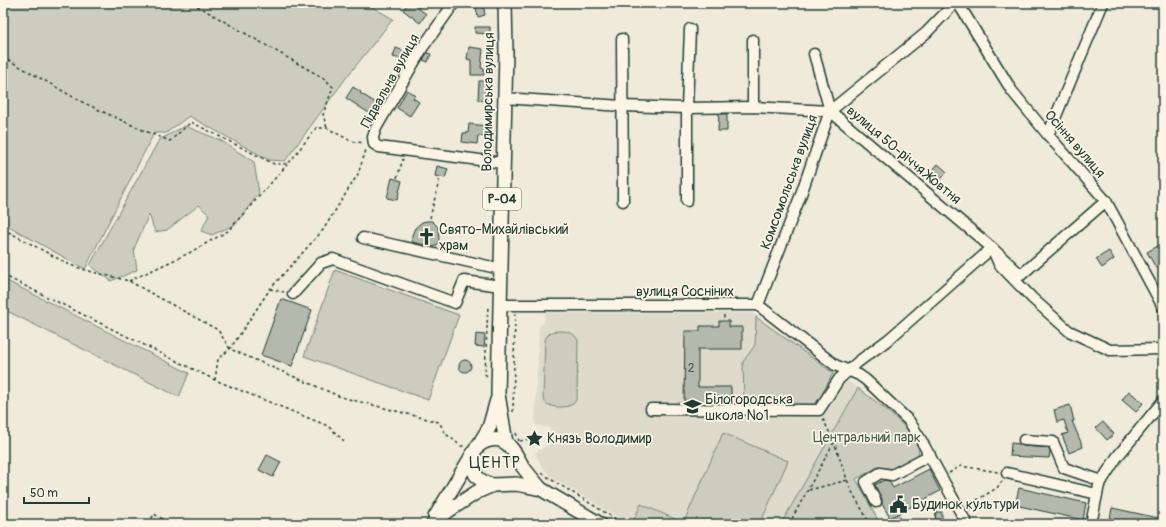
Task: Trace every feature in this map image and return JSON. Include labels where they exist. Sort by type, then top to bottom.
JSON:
[{"type":"main road","name":"Володимирська вулиця","points":[[475,451],[489,428],[494,414],[498,394],[506,51],[505,3]]},
{"type":"main road","name":"Володимирська вулиця","points":[[498,394],[506,443]]},
{"type":"main road","points":[[506,443],[494,440],[488,440],[482,443],[475,451],[473,469],[475,475],[486,484],[527,486],[541,489]]},
{"type":"main road","name":"Р-04","points":[[432,524],[466,498],[477,492],[506,482],[512,477],[515,472],[519,452],[506,443]]},
{"type":"main road","name":"Р-04","points":[[432,524],[475,451]]},
{"type":"main road","points":[[519,452],[530,477],[541,489],[600,524]]},
{"type":"street","name":"Підвальна вулиця","points":[[454,3],[423,48],[376,128],[371,144],[379,147],[503,163]]},
{"type":"street","name":"Комсомольська вулиця","points":[[758,305],[800,197],[830,110],[926,33],[957,3]]},
{"type":"street","name":"Осіння вулиця","points":[[957,3],[1012,91],[1048,135],[1106,201],[1163,307]]},
{"type":"street","points":[[1048,135],[1103,3]]},
{"type":"street","points":[[687,201],[687,108],[690,29]]},
{"type":"street","points":[[622,38],[623,202]]},
{"type":"street","points":[[753,40],[753,107]]},
{"type":"street","points":[[814,54],[830,110]]},
{"type":"street","name":"вулиця 50-річчя Жовтня","points":[[504,98],[622,106],[687,108],[753,107],[830,110],[992,248],[999,264],[1033,299],[1070,331],[1110,350],[1163,349]]},
{"type":"street","points":[[652,409],[819,410],[839,379],[858,362],[889,339],[992,248],[1021,275],[1106,201]]},
{"type":"street","points":[[363,238],[500,269]]},
{"type":"street","points":[[293,294],[321,263],[333,259],[455,303],[464,280],[500,286]]},
{"type":"street","name":"вулиця Сосніних","points":[[500,305],[758,305]]},
{"type":"street","points":[[758,305],[835,365],[866,380],[909,421],[930,455],[966,522]]},
{"type":"street","points":[[1091,524],[1099,485],[1117,457],[1163,402]]},
{"type":"street","points":[[1024,440],[1053,442],[1064,468],[1102,481]]},
{"type":"street","points":[[876,502],[866,482],[880,473],[892,475],[930,455]]},
{"type":"street","points":[[1007,473],[1097,494]]},
{"type":"path","points":[[192,3],[325,79],[333,87],[323,115],[327,128]]},
{"type":"path","points":[[3,57],[84,103],[145,131],[170,140],[191,122],[274,164],[288,164]]},
{"type":"path","points":[[129,281],[189,253],[228,231],[288,164],[316,128],[327,128],[350,141],[371,144],[358,174],[323,230],[270,289],[230,349],[218,360],[215,380]]},
{"type":"path","points":[[397,178],[405,150]]},
{"type":"path","points":[[430,218],[440,177]]},
{"type":"path","points":[[3,229],[70,265],[129,281],[218,330],[230,349],[341,397],[439,422],[446,434],[461,446]]},
{"type":"path","points":[[3,276],[215,380],[328,426],[344,441]]},
{"type":"path","points":[[270,289],[293,294]]},
{"type":"path","points":[[513,413],[515,305]]},
{"type":"path","points":[[819,410],[834,442],[850,488],[870,524]]},
{"type":"path","points":[[515,430],[520,441],[519,452]]},
{"type":"path","points":[[520,441],[534,438]]},
{"type":"path","points":[[789,524],[834,442]]},
{"type":"path","points":[[942,477],[961,466],[1007,473],[996,488],[975,501],[966,522]]},
{"type":"path","points":[[541,472],[624,524]]},
{"type":"path","points":[[807,490],[848,480]]},
{"type":"path","points":[[149,524],[154,514],[172,524]]},
{"type":"shaded area","name":"Білогородська школа №1","points":[[545,313],[752,313],[858,388],[781,524],[628,524],[550,476],[541,465],[535,453],[552,442],[550,428],[535,425],[539,327],[544,323]]},
{"type":"green space","points":[[3,3],[365,3],[393,19],[346,78],[285,161],[269,160],[189,116],[166,133],[154,133],[85,269],[3,223]]},
{"type":"green space","points":[[185,126],[220,140],[254,162],[259,193],[236,224],[212,235],[201,231],[209,215],[199,205],[167,230],[155,232],[149,214],[134,249],[137,270],[111,281],[90,265],[159,140]]},
{"type":"green space","points":[[335,270],[459,315],[428,400],[304,356]]},
{"type":"green space","points":[[3,279],[189,373],[179,397],[3,309]]},
{"type":"green space","points":[[756,317],[833,373],[819,400],[811,406],[744,404],[743,362],[755,345]]},
{"type":"green space","points":[[559,331],[570,333],[573,334],[578,340],[577,398],[572,405],[566,407],[548,405],[543,398],[545,340],[551,332]]},
{"type":"green space","name":"Центральний парк","points":[[858,388],[883,407],[906,428],[919,448],[918,455],[891,469],[878,467],[856,479],[880,524],[781,524]]},
{"type":"green space","points":[[723,433],[788,461],[760,524],[683,524]]},
{"type":"green space","points":[[641,504],[675,519],[673,524],[637,524],[633,522]]},
{"type":"green space","points":[[899,515],[904,524],[882,524]]},
{"type":"building","points":[[408,3],[421,3],[418,8],[426,14],[420,23],[403,10]]},
{"type":"building","points":[[475,3],[483,3],[485,15],[478,17]]},
{"type":"building","points":[[475,27],[490,27],[490,34],[475,33]]},
{"type":"building","points":[[469,47],[483,49],[481,68],[484,69],[484,75],[471,75],[471,60],[467,59]]},
{"type":"building","points":[[396,48],[404,51],[401,59],[393,57]]},
{"type":"building","points":[[427,53],[431,54],[428,62],[423,60]]},
{"type":"building","points":[[479,81],[489,81],[488,101],[478,100]]},
{"type":"building","points":[[353,87],[381,106],[375,117],[346,98]]},
{"type":"building","points":[[407,90],[415,95],[413,98],[419,102],[410,116],[397,108]]},
{"type":"building","points":[[719,114],[727,114],[727,131],[718,131]]},
{"type":"building","points":[[469,124],[488,126],[487,137],[478,136],[477,144],[462,142],[463,133],[468,133]]},
{"type":"building","points":[[938,164],[947,172],[936,185],[927,177]]},
{"type":"building","points":[[437,166],[448,169],[445,178],[435,176]]},
{"type":"building","points":[[392,178],[402,181],[397,200],[387,198]]},
{"type":"building","name":"Свято-Михайлівський храм","points":[[432,221],[438,227],[438,244],[434,247],[412,242],[412,235],[415,228],[422,222]]},
{"type":"building","points":[[1158,246],[1163,254],[1163,264],[1156,268],[1147,252]]},
{"type":"building","points":[[1109,251],[1114,259],[1102,268],[1096,259]]},
{"type":"building","points":[[281,299],[312,310],[292,366],[261,355]]},
{"type":"building","points":[[719,321],[729,321],[729,327],[742,327],[742,349],[698,349],[698,387],[731,387],[731,402],[684,401],[685,331],[700,331],[700,326],[719,326]]},
{"type":"building","points":[[476,334],[485,335],[484,347],[475,346]]},
{"type":"building","points":[[467,360],[470,361],[470,371],[463,372],[460,371],[459,364],[460,361]]},
{"type":"building","points":[[1129,391],[1143,403],[1136,412],[1122,400]]},
{"type":"building","points":[[1070,405],[1074,421],[1072,421],[1083,447],[1069,453],[1062,435],[1068,433],[1064,420],[1057,422],[1054,410]]},
{"type":"building","points":[[1103,422],[1114,434],[1107,440],[1096,428]]},
{"type":"building","points":[[1011,443],[1024,446],[1049,448],[1049,458],[1010,456]]},
{"type":"building","points":[[267,455],[281,462],[273,477],[259,470]]},
{"type":"building","name":"Будинок культури","points":[[929,469],[940,491],[890,518],[882,504],[882,499],[875,485],[884,480],[889,481],[893,488]]},
{"type":"building","points":[[1019,488],[1086,503],[1083,520],[1015,505]]},
{"type":"building","points":[[1112,508],[1163,519],[1163,524],[1109,524]]},
{"type":"building","points":[[936,512],[942,512],[942,520],[935,520]]},
{"type":"place","name":"Свято-Михайлівський храм","points":[[426,237]]},
{"type":"place","name":"Білогородська школа №1","points":[[692,407]]},
{"type":"place","name":"Князь Володимир","points":[[534,438]]},
{"type":"place","name":"Будинок культури","points":[[899,504]]},
{"type":"district","name":"ЦЕНТР","points":[[495,463]]}]
